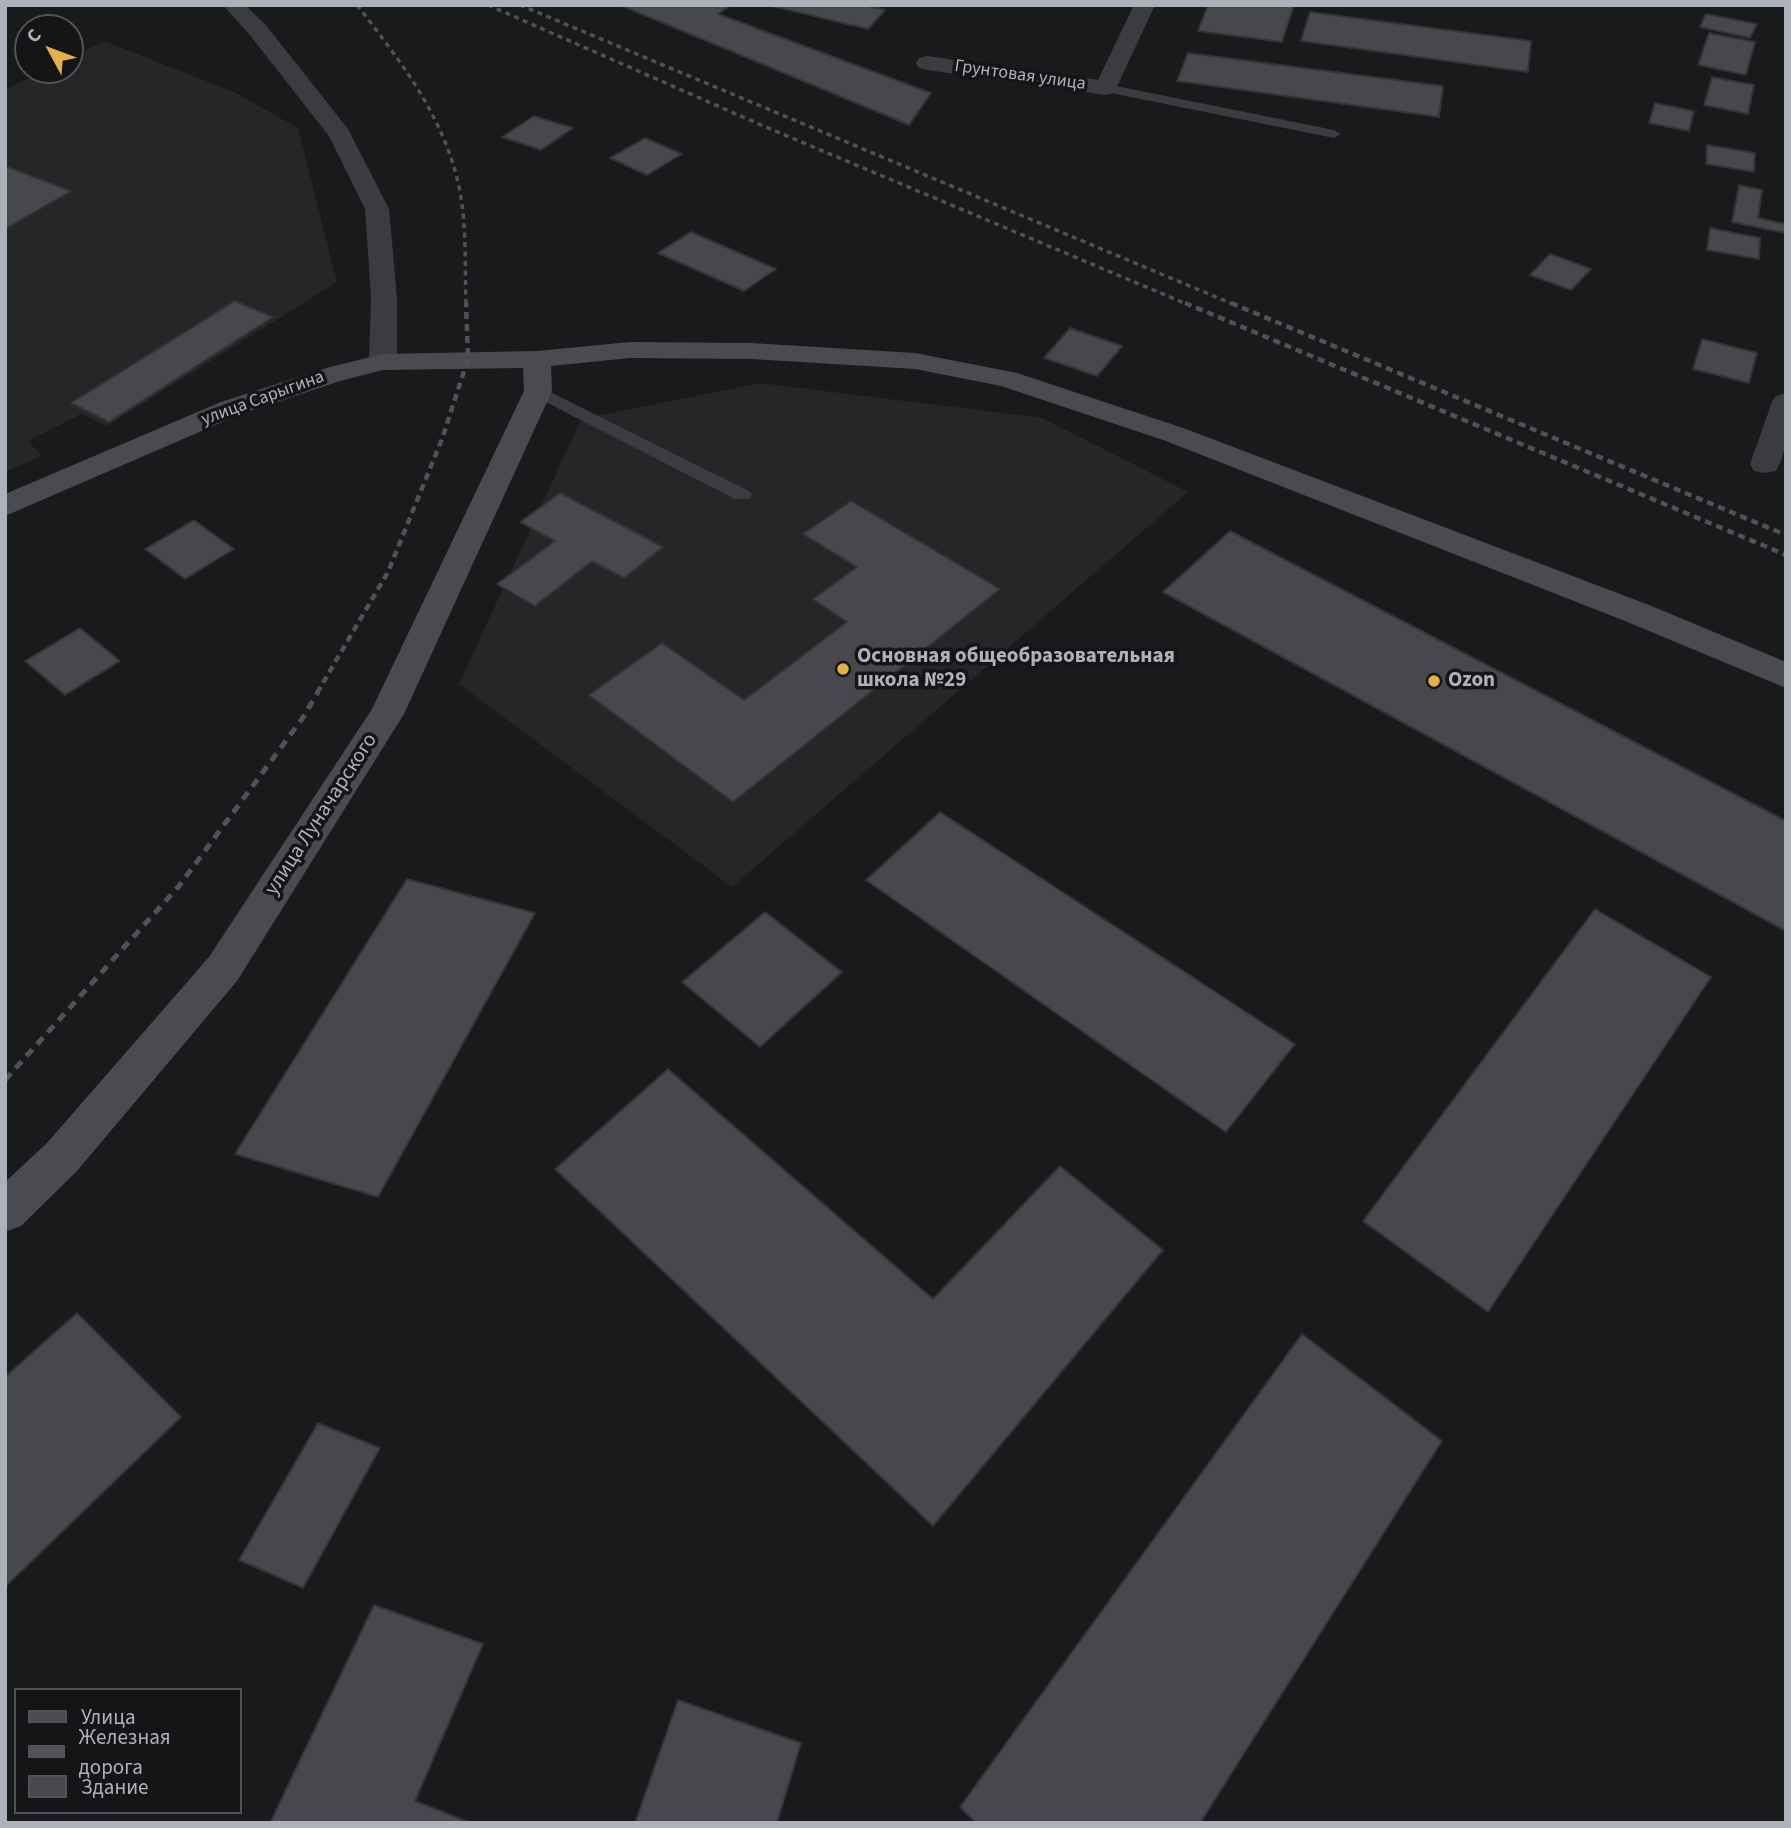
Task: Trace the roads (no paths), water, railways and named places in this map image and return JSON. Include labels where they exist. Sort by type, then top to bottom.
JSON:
[{"type":"main road","name":"улица Сарыгина","points":[[5,506],[232,408],[330,375],[383,362],[538,375],[630,350],[751,351],[915,361],[1007,379],[1176,435],[1624,608],[1786,676]]},
{"type":"main road","name":"улица Луначарского","points":[[5,1211],[62,1157],[223,970],[387,714],[538,375]]},
{"type":"street","points":[[233,5],[257,29],[340,134],[377,209],[384,298],[383,362]]},
{"type":"street","name":"Грунтовая улица","points":[[927,63],[1106,88],[1145,5]]},
{"type":"street","points":[[1765,464],[1786,402]]},
{"type":"lane","points":[[1106,88],[1334,134]]},
{"type":"lane","points":[[538,375],[742,495]]},
{"type":"railway","points":[[357,5],[410,77],[439,128],[450,155],[463,213],[466,305]]},
{"type":"railway","points":[[488,5],[761,125],[1189,305]]},
{"type":"railway","points":[[520,5],[1235,305]]},
{"type":"railway","points":[[317,693],[388,572],[442,439],[468,359],[466,303]]},
{"type":"railway","points":[[1185,303],[1786,555]]},
{"type":"railway","points":[[1231,303],[1786,535]]},
{"type":"railway","points":[[5,1080],[179,886],[302,719],[318,692]]},
{"type":"place","name":"Основная общеобразовательная школа №29","points":[[843,669]]},
{"type":"place","name":"Ozon","points":[[1434,681]]}]
